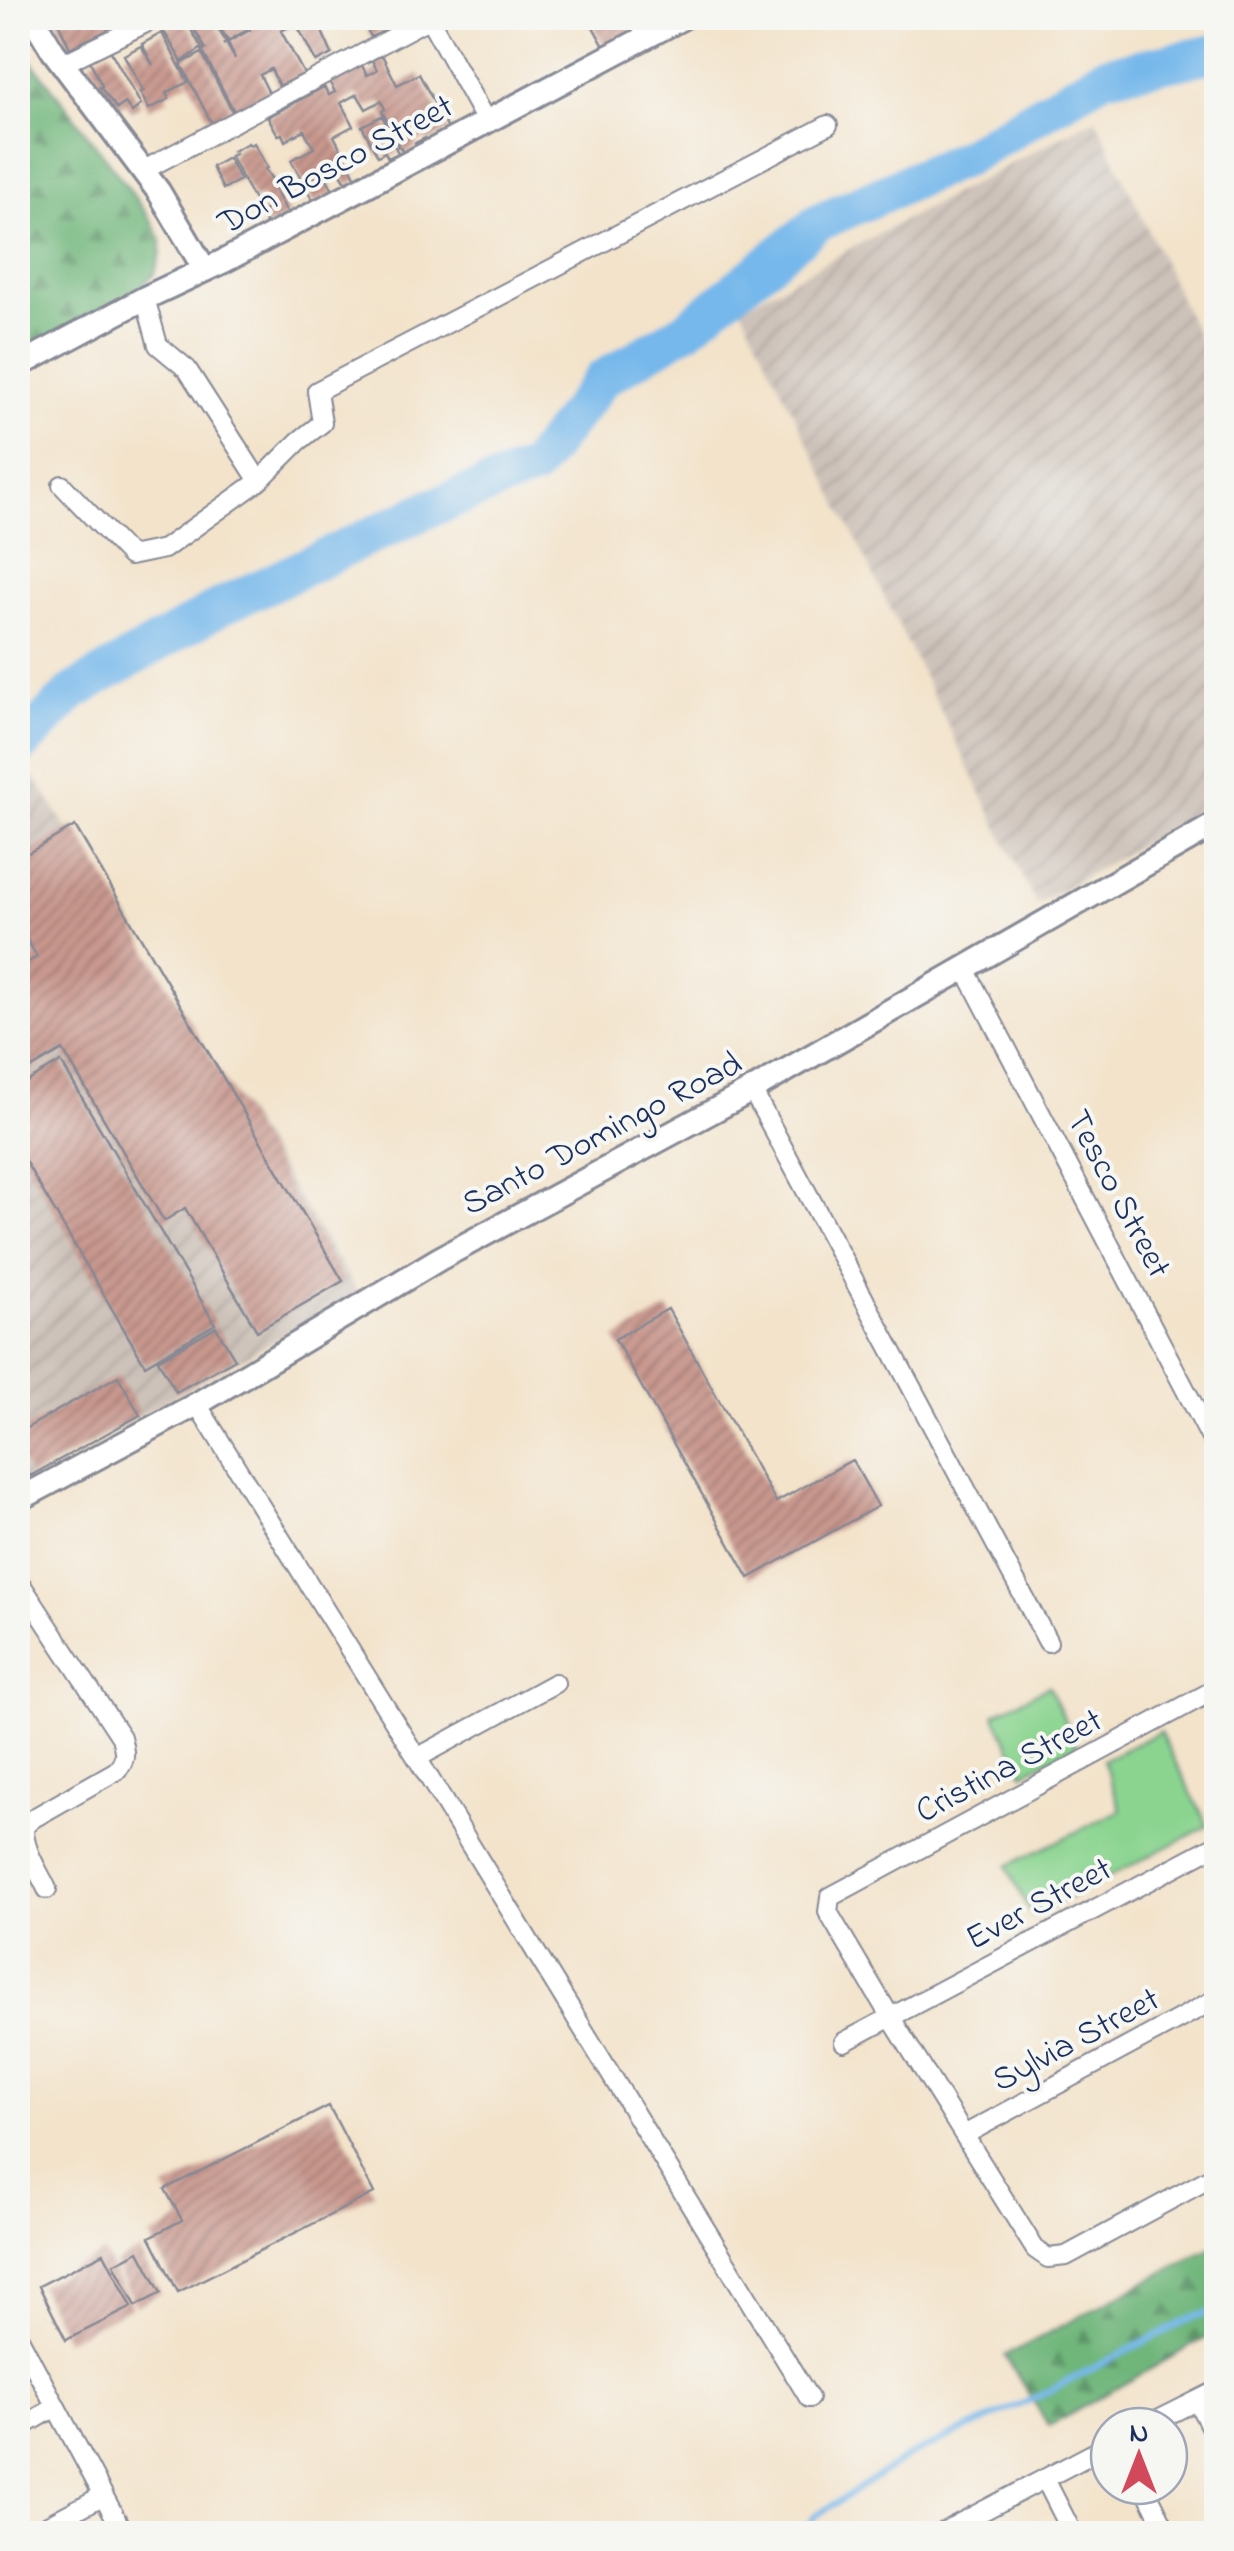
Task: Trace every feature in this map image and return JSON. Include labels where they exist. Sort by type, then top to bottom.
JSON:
[{"type":"street","points":[[33,18],[62,64],[144,170],[205,270]]},
{"type":"street","points":[[62,64],[156,18]]},
{"type":"street","points":[[144,170],[430,18],[486,122]]},
{"type":"street","name":"Don Bosco Street","points":[[18,366],[682,18]]},
{"type":"street","points":[[62,485],[130,556],[164,548],[259,481],[322,423],[317,392],[828,125]]},
{"type":"street","points":[[145,298],[158,346],[188,369],[259,481]]},
{"type":"street","name":"Santo Domingo Road","points":[[18,1500],[197,1404],[439,1259],[752,1090],[1216,824]]},
{"type":"street","name":"Tesco Street","points":[[965,969],[1216,1448]]},
{"type":"street","points":[[752,1090],[1048,1642]]},
{"type":"street","points":[[197,1404],[809,2398]]},
{"type":"street","points":[[18,1580],[120,1737],[125,1752],[124,1763],[116,1772],[32,1818],[24,1827],[27,1848],[47,1888]]},
{"type":"street","points":[[418,1758],[555,1683]]},
{"type":"street","name":"Cristina Street","points":[[890,2018],[828,1912],[830,1897],[1216,1688]]},
{"type":"street","name":"Ever Street","points":[[844,2042],[1216,1844]]},
{"type":"street","name":"Sylvia Street","points":[[964,2135],[1216,1998]]},
{"type":"street","points":[[890,2018],[1036,2248],[1048,2258],[1066,2256],[1216,2175]]},
{"type":"street","points":[[18,2336],[124,2534]]},
{"type":"street","points":[[1188,2406],[1216,2391]]},
{"type":"street","points":[[1198,2401],[1216,2438]]},
{"type":"street","points":[[18,2429],[54,2408]]},
{"type":"street","points":[[939,2534],[973,2525],[1089,2455]]},
{"type":"street","points":[[1044,2479],[1072,2534]]},
{"type":"street","points":[[31,2534],[102,2496]]},
{"type":"street","points":[[1154,2506],[1168,2534]]},
{"type":"shaded area","points":[[1096,118],[1216,376],[1216,802],[1036,904],[741,307]]},
{"type":"shaded area","points":[[35,777],[358,1293],[18,1485],[18,800]]},
{"type":"green space","points":[[18,43],[152,222],[161,240],[161,254],[155,273],[139,289],[18,352]]},
{"type":"green space","points":[[1049,1686],[1077,1746],[1023,1773],[994,1714]]},
{"type":"green space","points":[[1160,1732],[1208,1826],[1032,1916],[1007,1866],[1121,1810],[1103,1760]]},
{"type":"green space","points":[[1216,2245],[1216,2332],[1049,2426],[1005,2356]]},
{"type":"building","points":[[56,18],[134,18],[70,48]]},
{"type":"building","points":[[184,18],[202,48],[182,62],[163,30]]},
{"type":"building","points":[[212,18],[226,42],[223,45],[226,43],[235,59],[228,42],[250,30],[247,23],[258,18],[307,18],[281,31],[304,74],[279,86],[271,69],[260,75],[269,93],[235,113],[193,27]]},
{"type":"building","points":[[215,18],[250,18],[244,23],[247,30],[228,41]]},
{"type":"building","points":[[316,18],[332,54],[316,62],[297,25]]},
{"type":"building","points":[[361,18],[413,18],[371,37]]},
{"type":"building","points":[[588,18],[663,18],[605,48]]},
{"type":"building","points":[[162,33],[188,82],[166,93],[169,99],[149,109],[124,55],[141,46],[153,65],[142,44]]},
{"type":"building","points":[[110,50],[141,105],[132,112],[125,103],[117,109],[100,87],[90,61]]},
{"type":"building","points":[[202,53],[233,113],[212,124],[181,64]]},
{"type":"building","points":[[382,55],[397,85],[419,74],[449,131],[428,142],[425,138],[415,143],[417,148],[404,155],[381,101],[366,109],[357,94],[341,103],[353,126],[334,136],[357,180],[348,185],[340,172],[327,179],[334,192],[314,203],[291,160],[314,148],[304,130],[285,141],[268,117],[324,87],[329,95],[335,92],[329,81],[361,64],[367,75],[377,70],[372,60]]},
{"type":"building","points":[[382,116],[398,146],[398,153],[388,158],[385,152],[378,156],[362,126]]},
{"type":"building","points":[[254,143],[289,215],[267,228],[261,212],[268,209],[261,196],[254,200],[230,156]]},
{"type":"building","points":[[228,158],[240,180],[223,189],[212,167]]},
{"type":"building","points":[[75,826],[343,1281],[257,1331],[185,1208],[164,1221],[63,1050],[18,1076],[18,955],[23,965],[37,957],[18,924],[18,859]]},
{"type":"building","points":[[61,1062],[215,1324],[145,1365],[18,1149],[18,1087]]},
{"type":"building","points":[[668,1309],[776,1502],[852,1460],[878,1506],[749,1578],[615,1339]]},
{"type":"building","points":[[216,1327],[235,1359],[176,1392],[158,1360]]},
{"type":"building","points":[[118,1376],[140,1415],[30,1476],[18,1454],[18,1433]]},
{"type":"building","points":[[329,2106],[374,2193],[178,2292],[150,2237],[182,2220],[165,2189]]},
{"type":"building","points":[[139,2251],[161,2293],[136,2306],[114,2264]]},
{"type":"building","points":[[104,2253],[132,2307],[66,2340],[39,2286]]},
{"type":"waterway","points":[[18,749],[73,692],[222,606],[426,510],[534,468],[602,379],[688,328],[819,222],[966,157],[1104,75],[1216,53]]},
{"type":"waterway","points":[[801,2534],[814,2517],[909,2456],[1037,2397],[1193,2317],[1216,2311]]}]
